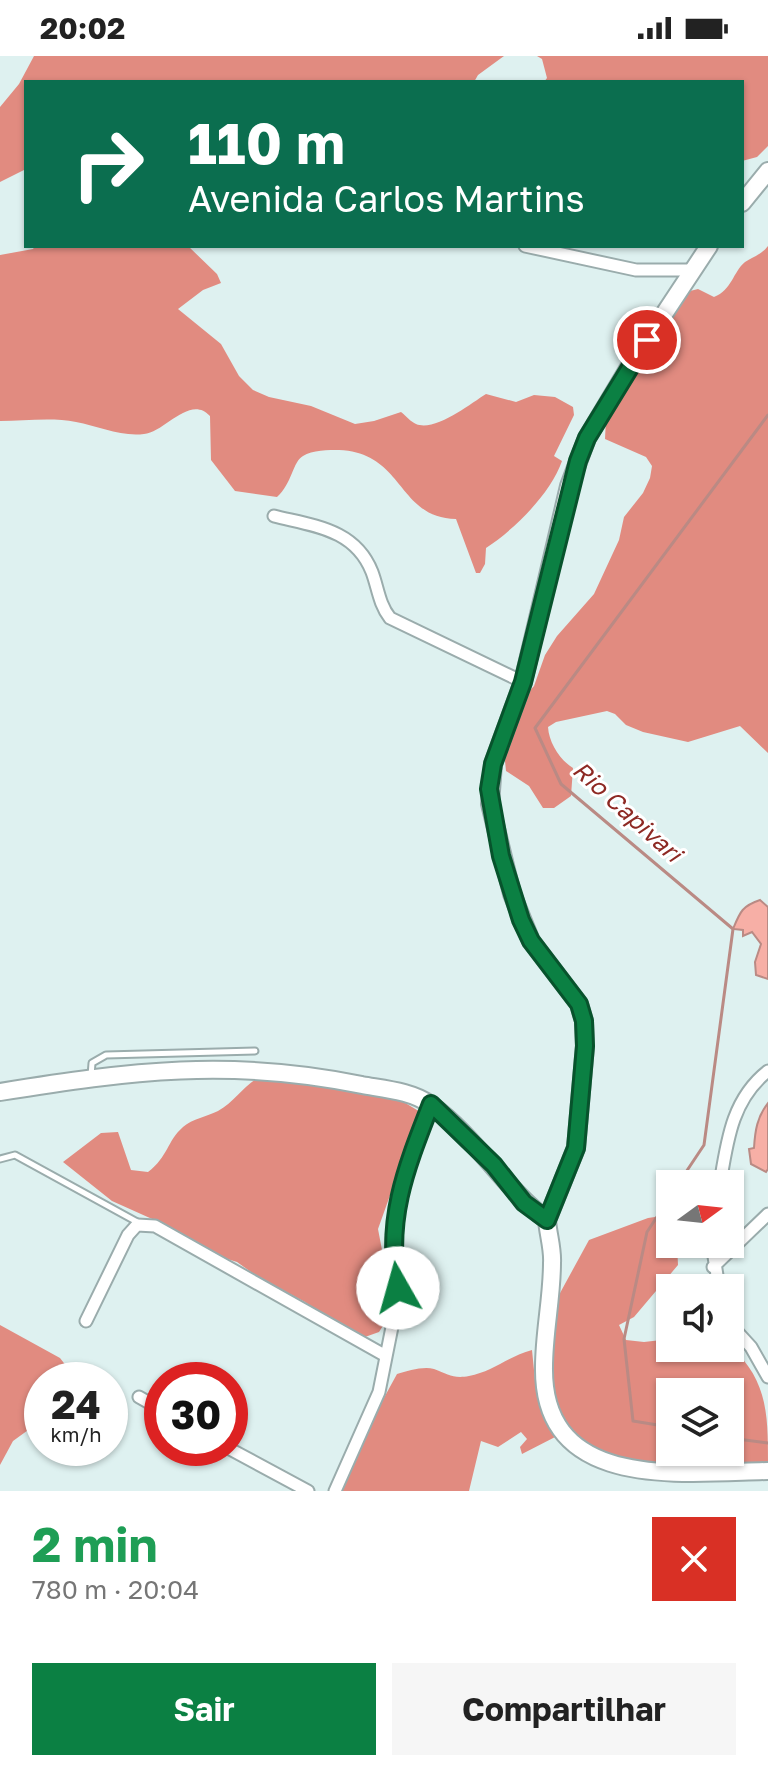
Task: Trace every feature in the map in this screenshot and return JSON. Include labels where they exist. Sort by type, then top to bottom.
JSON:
[{"type":"street","points":[[744,201],[768,171]]},
{"type":"street","points":[[534,248],[636,270],[693,270]]},
{"type":"street","points":[[708,248],[587,438],[569,486],[523,682],[493,764],[490,804],[501,856],[521,920],[531,941],[579,1004],[585,1032],[576,1148],[547,1220],[553,1258],[544,1368],[545,1389],[556,1421],[582,1456],[625,1472],[768,1471]]},
{"type":"street","points":[[274,516],[332,531],[352,541],[364,555],[382,608],[390,618],[523,682]]},
{"type":"street","points":[[0,1092],[186,1068],[285,1072],[417,1097],[431,1104],[494,1165],[524,1203],[547,1220]]},
{"type":"street","points":[[723,1170],[739,1102],[751,1084],[768,1071]]},
{"type":"street","points":[[335,1491],[379,1392],[398,1297],[392,1239],[398,1199],[431,1104]]},
{"type":"street","points":[[713,1267],[768,1214]]},
{"type":"street","points":[[86,1321],[128,1235],[140,1224],[155,1226],[386,1356]]},
{"type":"street","points":[[713,1258],[715,1274]]},
{"type":"street","points":[[744,1339],[768,1377]]},
{"type":"street","points":[[139,1397],[144,1400]]},
{"type":"street","points":[[248,1459],[308,1491]]},
{"type":"lane","points":[[91,1078],[92,1063],[106,1055],[255,1051]]},
{"type":"lane","points":[[0,1159],[5,1155],[15,1155],[140,1224]]},
{"type":"shaded area","points":[[34,56],[504,56],[475,80],[24,80],[24,170],[0,182],[0,107],[19,84]]},
{"type":"shaded area","points":[[537,56],[768,56],[768,146],[757,157],[744,160],[744,80],[546,80],[542,59]]},
{"type":"shaded area","points":[[768,246],[768,753],[740,726],[688,742],[643,732],[626,725],[607,711],[556,722],[548,727],[550,739],[573,768],[571,796],[554,808],[543,808],[529,786],[506,771],[504,751],[517,705],[534,686],[545,655],[557,636],[594,594],[619,540],[624,517],[643,493],[652,466],[646,457],[605,439],[606,418],[655,323],[690,291],[698,289],[714,297],[720,294],[745,262]]},
{"type":"shaded area","points":[[190,248],[217,274],[221,283],[203,290],[178,309],[221,344],[239,376],[253,390],[269,397],[311,406],[355,424],[401,412],[416,424],[433,424],[486,394],[516,402],[534,395],[555,397],[573,407],[574,415],[554,456],[562,461],[550,485],[531,509],[486,548],[485,564],[480,573],[476,573],[456,519],[437,516],[422,508],[377,462],[361,454],[335,450],[307,454],[297,463],[277,497],[235,491],[211,460],[210,416],[202,410],[194,409],[152,432],[135,435],[48,419],[0,421],[0,255],[33,249]]},
{"type":"shaded area","points":[[760,900],[768,907],[768,979],[756,975],[755,962],[761,944],[752,932],[743,936],[743,930],[733,929],[742,910]]},
{"type":"shaded area","points":[[263,1075],[397,1098],[427,1116],[408,1145],[378,1229],[390,1292],[388,1318],[379,1332],[365,1337],[342,1329],[305,1302],[237,1262],[208,1253],[161,1223],[112,1201],[63,1162],[101,1133],[118,1132],[131,1170],[148,1172],[160,1161],[183,1127],[224,1107]]},
{"type":"shaded area","points":[[768,1103],[766,1172],[751,1164],[749,1149],[754,1148],[757,1124]]},
{"type":"shaded area","points":[[656,1217],[656,1258],[678,1258],[678,1265],[670,1274],[656,1274],[656,1291],[634,1317],[619,1325],[626,1340],[656,1341],[656,1362],[744,1360],[759,1385],[763,1399],[768,1464],[744,1465],[744,1378],[656,1378],[656,1466],[721,1466],[628,1470],[559,1435],[522,1454],[520,1447],[527,1439],[521,1432],[498,1447],[481,1441],[469,1491],[333,1491],[397,1374],[425,1368],[455,1376],[469,1376],[532,1350],[536,1390],[543,1403],[542,1326],[589,1240]]},
{"type":"shaded area","points":[[0,1325],[63,1362],[24,1362],[24,1433],[13,1441],[0,1465]]},
{"type":"waterway","name":"Rio Capivari","points":[[687,1170],[704,1145],[733,929],[561,784],[535,728],[768,415]]},
{"type":"waterway","name":"Rio Capivari","points":[[656,1218],[647,1232],[624,1339],[633,1421],[656,1425]]},
{"type":"waterway","name":"Rio Capivari","points":[[744,1440],[768,1443]]},
{"type":"route","points":[[398,1288],[392,1239],[398,1199],[431,1104],[494,1165],[524,1203],[547,1220],[573,1160],[585,1046],[584,1021],[579,1004],[531,941],[521,920],[501,856],[489,789],[493,764],[523,682],[569,486],[587,438],[647,340]]}]
